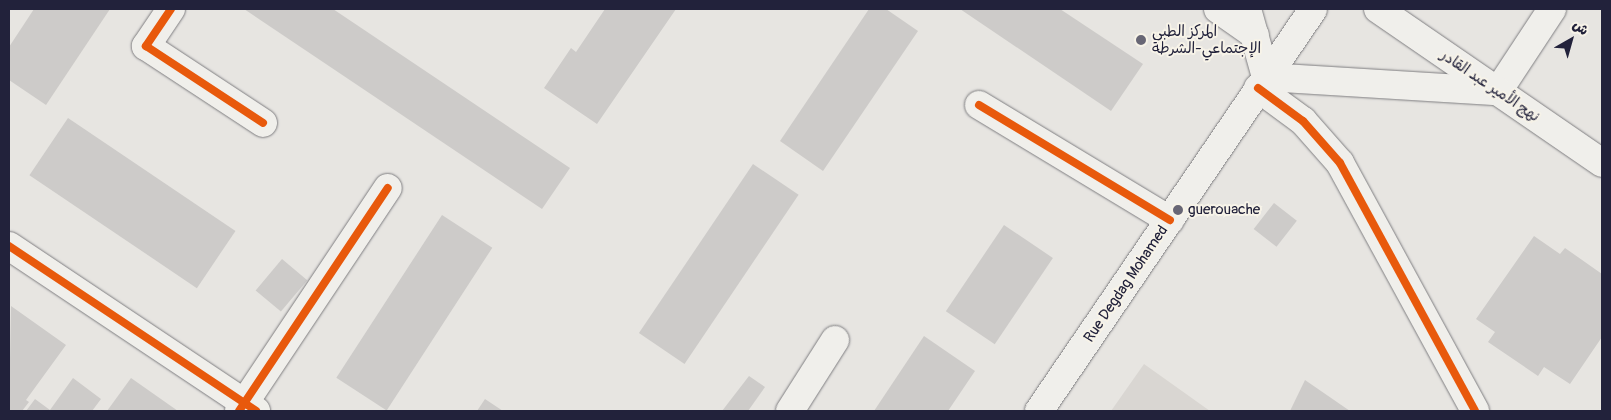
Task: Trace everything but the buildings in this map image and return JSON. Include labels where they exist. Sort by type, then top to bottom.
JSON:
[{"type":"street","points":[[171,9],[146,46],[263,122]]},
{"type":"street","points":[[1218,9],[1255,35]]},
{"type":"street","points":[[1247,9],[1255,35],[1262,83],[1303,121],[1340,163],[1471,409]]},
{"type":"street","name":"Rue Degdag Mohamed","points":[[1039,411],[1313,9]]},
{"type":"street","name":"نهج الأمير عبد القادر","points":[[1378,9],[1602,163]]},
{"type":"street","points":[[1262,83],[1498,91],[1552,9]]},
{"type":"street","points":[[979,105],[1170,220]]},
{"type":"street","points":[[9,246],[247,409],[388,188]]},
{"type":"street","points":[[790,411],[835,340]]},
{"type":"shaded area","points":[[1144,364],[1210,411],[1111,411]]},
{"type":"cycle path","points":[[171,9],[146,46],[263,123]]},
{"type":"cycle path","points":[[1258,88],[1303,121],[1340,163],[1475,411]]},
{"type":"cycle path","points":[[979,105],[1170,220]]},
{"type":"cycle path","points":[[239,411],[388,188]]},
{"type":"cycle path","points":[[9,246],[256,411]]},
{"type":"place","name":"المركز الطبي الإجتماعي-الشرطة","points":[[1141,40]]},
{"type":"place","name":"guerouache","points":[[1178,210]]}]
